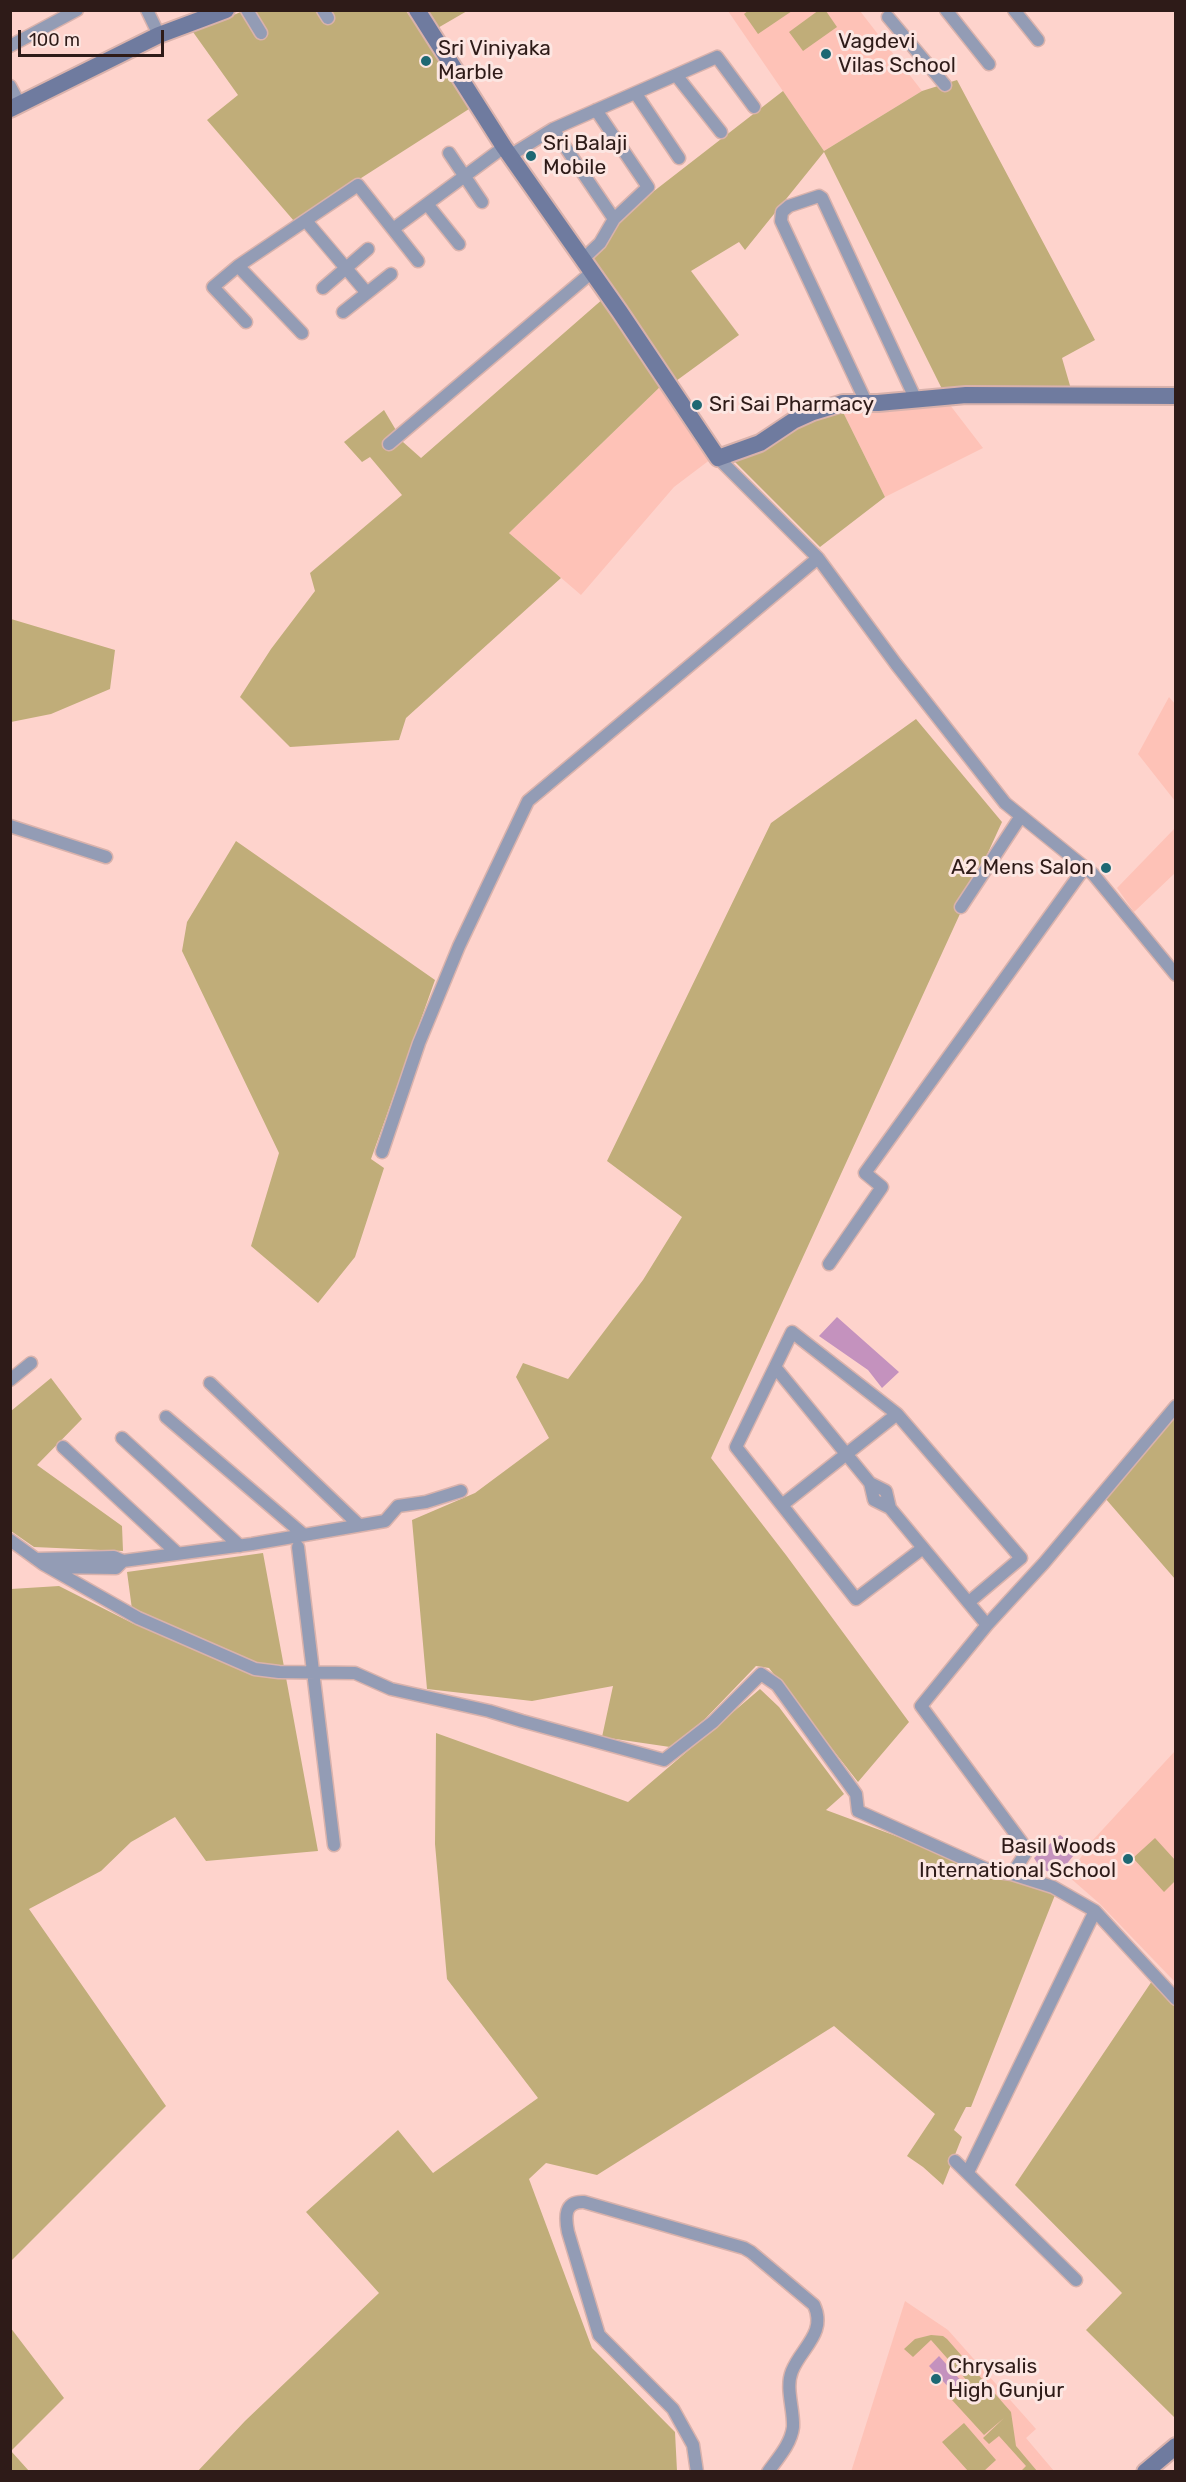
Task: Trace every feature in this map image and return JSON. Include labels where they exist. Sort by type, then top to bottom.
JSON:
[{"type":"street","points":[[10,46],[77,10]]},
{"type":"street","points":[[147,10],[159,35]]},
{"type":"street","points":[[10,86],[15,107],[197,15],[226,10]]},
{"type":"street","points":[[247,10],[261,33]]},
{"type":"street","points":[[417,10],[508,151],[718,458],[818,558],[896,664],[1005,803],[1085,867],[1118,902],[1176,975]]},
{"type":"street","points":[[946,10],[989,64]]},
{"type":"street","points":[[1014,10],[1038,40]]},
{"type":"street","points":[[889,13],[945,85]]},
{"type":"street","points":[[393,229],[464,177],[508,151],[717,57],[754,107]]},
{"type":"street","points":[[676,75],[721,132]]},
{"type":"street","points":[[636,94],[679,158]]},
{"type":"street","points":[[389,444],[587,266],[614,219],[648,187],[596,110]]},
{"type":"street","points":[[553,129],[614,219]]},
{"type":"street","points":[[449,153],[483,202]]},
{"type":"street","points":[[246,322],[213,287],[238,266],[358,185],[418,261]]},
{"type":"street","points":[[866,402],[781,221],[782,212],[789,206],[819,196],[822,198],[916,400]]},
{"type":"street","points":[[427,204],[459,244]]},
{"type":"street","points":[[306,221],[367,293]]},
{"type":"street","points":[[323,288],[368,249]]},
{"type":"street","points":[[238,266],[302,333]]},
{"type":"street","points":[[343,312],[391,274]]},
{"type":"street","points":[[718,458],[760,443],[793,421],[813,412],[843,403],[966,395],[1176,396]]},
{"type":"street","points":[[382,1152],[420,1043],[459,946],[528,801],[818,558]]},
{"type":"street","points":[[961,908],[1021,816]]},
{"type":"street","points":[[10,826],[106,857]]},
{"type":"street","points":[[829,1264],[882,1187],[865,1173],[1085,867]]},
{"type":"street","points":[[923,1548],[856,1599],[736,1447],[792,1332],[897,1414],[1021,1558],[969,1602]]},
{"type":"street","points":[[11,1379],[32,1363]]},
{"type":"street","points":[[775,1367],[870,1483],[886,1491],[890,1508],[987,1624]]},
{"type":"street","points":[[210,1383],[359,1526]]},
{"type":"street","points":[[1012,1874],[1025,1854],[1023,1844],[921,1706],[987,1624],[1044,1563],[1176,1406]]},
{"type":"street","points":[[782,1505],[897,1414]]},
{"type":"street","points":[[166,1417],[301,1541],[334,1845]]},
{"type":"street","points":[[122,1438],[240,1546]]},
{"type":"street","points":[[63,1447],[177,1553]]},
{"type":"street","points":[[35,1559],[114,1557],[123,1561],[177,1553],[301,1541],[385,1521],[398,1506],[426,1502],[461,1491]]},
{"type":"street","points":[[10,1540],[48,1567],[138,1618],[255,1669],[355,1672],[391,1689],[489,1711],[664,1760],[713,1722],[761,1674],[777,1685],[856,1794],[858,1811],[992,1871],[1012,1874],[1053,1887],[1095,1911],[1176,1999]]},
{"type":"street","points":[[48,1567],[116,1568],[123,1561]]},
{"type":"street","points":[[968,2172],[1095,1911]]},
{"type":"street","points":[[954,2161],[968,2172],[1076,2280]]},
{"type":"street","points":[[697,2472],[693,2445],[673,2409],[599,2335],[565,2216],[570,2205],[575,2202],[584,2202],[744,2248],[813,2305],[819,2316],[815,2332],[791,2372],[793,2428],[786,2447],[768,2472]]},
{"type":"street","points":[[1145,2472],[1176,2446]]},
{"type":"shaded area","points":[[749,10],[792,11],[758,34],[744,14]]},
{"type":"shaded area","points":[[819,10],[826,11],[837,27],[803,51],[789,32]]},
{"type":"shaded area","points":[[243,11],[406,11],[429,42],[469,109],[294,221],[207,120],[238,95],[193,32]]},
{"type":"shaded area","points":[[423,11],[467,11],[436,29]]},
{"type":"shaded area","name":"Vagdevi Vilas School","points":[[728,11],[860,11],[922,91],[824,151]]},
{"type":"shaded area","points":[[957,80],[1095,340],[1062,358],[1071,389],[943,391],[824,152],[745,250],[739,242],[691,271],[739,335],[676,381],[591,262],[597,250],[610,239],[618,219],[783,91],[824,151],[922,91]]},
{"type":"shaded area","points":[[604,298],[662,385],[509,533],[561,578],[406,718],[399,740],[290,747],[240,697],[271,649],[315,591],[310,573],[402,495],[370,457],[362,462],[344,442],[384,410],[403,442],[421,458]]},
{"type":"shaded area","points":[[662,385],[711,459],[674,487],[581,595],[509,533]]},
{"type":"shaded area","points":[[950,405],[983,448],[885,497],[841,408]]},
{"type":"shaded area","points":[[841,408],[885,497],[820,547],[735,462],[808,419]]},
{"type":"shaded area","points":[[11,619],[115,650],[110,689],[51,714],[11,722]]},
{"type":"shaded area","points":[[1169,697],[1175,704],[1175,801],[1138,754]]},
{"type":"shaded area","points":[[916,719],[1002,822],[711,1458],[786,1555],[909,1722],[858,1782],[769,1668],[756,1666],[704,1720],[670,1747],[602,1737],[613,1686],[532,1701],[427,1689],[412,1520],[475,1493],[549,1438],[516,1377],[523,1363],[568,1379],[643,1280],[682,1217],[607,1161],[771,823]]},
{"type":"shaded area","points":[[1175,828],[1175,873],[1134,912],[1117,888]]},
{"type":"shaded area","points":[[236,841],[435,980],[371,1159],[384,1168],[355,1257],[318,1303],[251,1246],[279,1153],[182,951],[187,922]]},
{"type":"shaded area","points":[[837,1317],[899,1372],[882,1388],[868,1370],[819,1336]]},
{"type":"shaded area","points":[[51,1378],[82,1419],[37,1465],[122,1526],[123,1551],[34,1547],[11,1531],[11,1411]]},
{"type":"shaded area","points":[[1175,1414],[1175,1579],[1105,1498]]},
{"type":"shaded area","points":[[263,1553],[318,1851],[206,1861],[175,1817],[131,1842],[101,1871],[29,1909],[166,2106],[11,2261],[11,1589],[59,1586],[134,1624],[127,1572]]},
{"type":"shaded area","points":[[760,1689],[779,1707],[844,1794],[826,1810],[1055,1895],[971,2107],[966,2107],[954,2130],[962,2137],[943,2185],[907,2156],[935,2114],[834,2026],[597,2175],[546,2163],[529,2179],[592,2348],[675,2432],[677,2471],[197,2472],[245,2421],[379,2293],[306,2212],[398,2130],[433,2173],[538,2098],[447,1979],[435,1844],[436,1733],[628,1802]]},
{"type":"shaded area","name":"Basil Woods International School","points":[[1175,1751],[1175,1982],[1100,1904],[1068,1876],[1092,1841]]},
{"type":"shaded area","points":[[1060,1835],[1079,1849],[1064,1867],[1053,1875],[1039,1866],[1034,1858]]},
{"type":"shaded area","points":[[1155,1838],[1175,1860],[1175,1881],[1164,1892],[1133,1858]]},
{"type":"shaded area","points":[[1152,1981],[1175,2005],[1175,2418],[1086,2330],[1122,2293],[1015,2185]]},
{"type":"shaded area","name":"Chrysalis High Gunjur","points":[[905,2301],[948,2330],[1036,2429],[1026,2438],[1054,2471],[851,2472]]},
{"type":"shaded area","points":[[10,2327],[64,2398],[11,2451],[29,2471],[11,2471]]},
{"type":"shaded area","points":[[931,2335],[943,2336],[947,2339],[1011,2412],[1016,2446],[1037,2471],[1021,2471],[1026,2466],[999,2436],[989,2444],[983,2438],[1004,2418],[984,2435],[952,2400],[971,2382],[969,2383],[931,2340],[913,2357],[904,2349],[915,2339]]},
{"type":"shaded area","points":[[939,2356],[963,2383],[953,2392],[929,2366]]},
{"type":"shaded area","points":[[964,2423],[996,2460],[984,2471],[968,2471],[942,2442]]},
{"type":"place","name":"Vagdevi Vilas School","points":[[826,54]]},
{"type":"place","name":"Sri Viniyaka Marble","points":[[426,61]]},
{"type":"place","name":"Sri Balaji Mobile","points":[[531,156]]},
{"type":"place","name":"Sri Sai Pharmacy","points":[[697,405]]},
{"type":"place","name":"A2 Mens Salon","points":[[1106,868]]},
{"type":"place","name":"Basil Woods International School","points":[[1128,1859]]},
{"type":"place","name":"Chrysalis High Gunjur","points":[[936,2379]]}]
